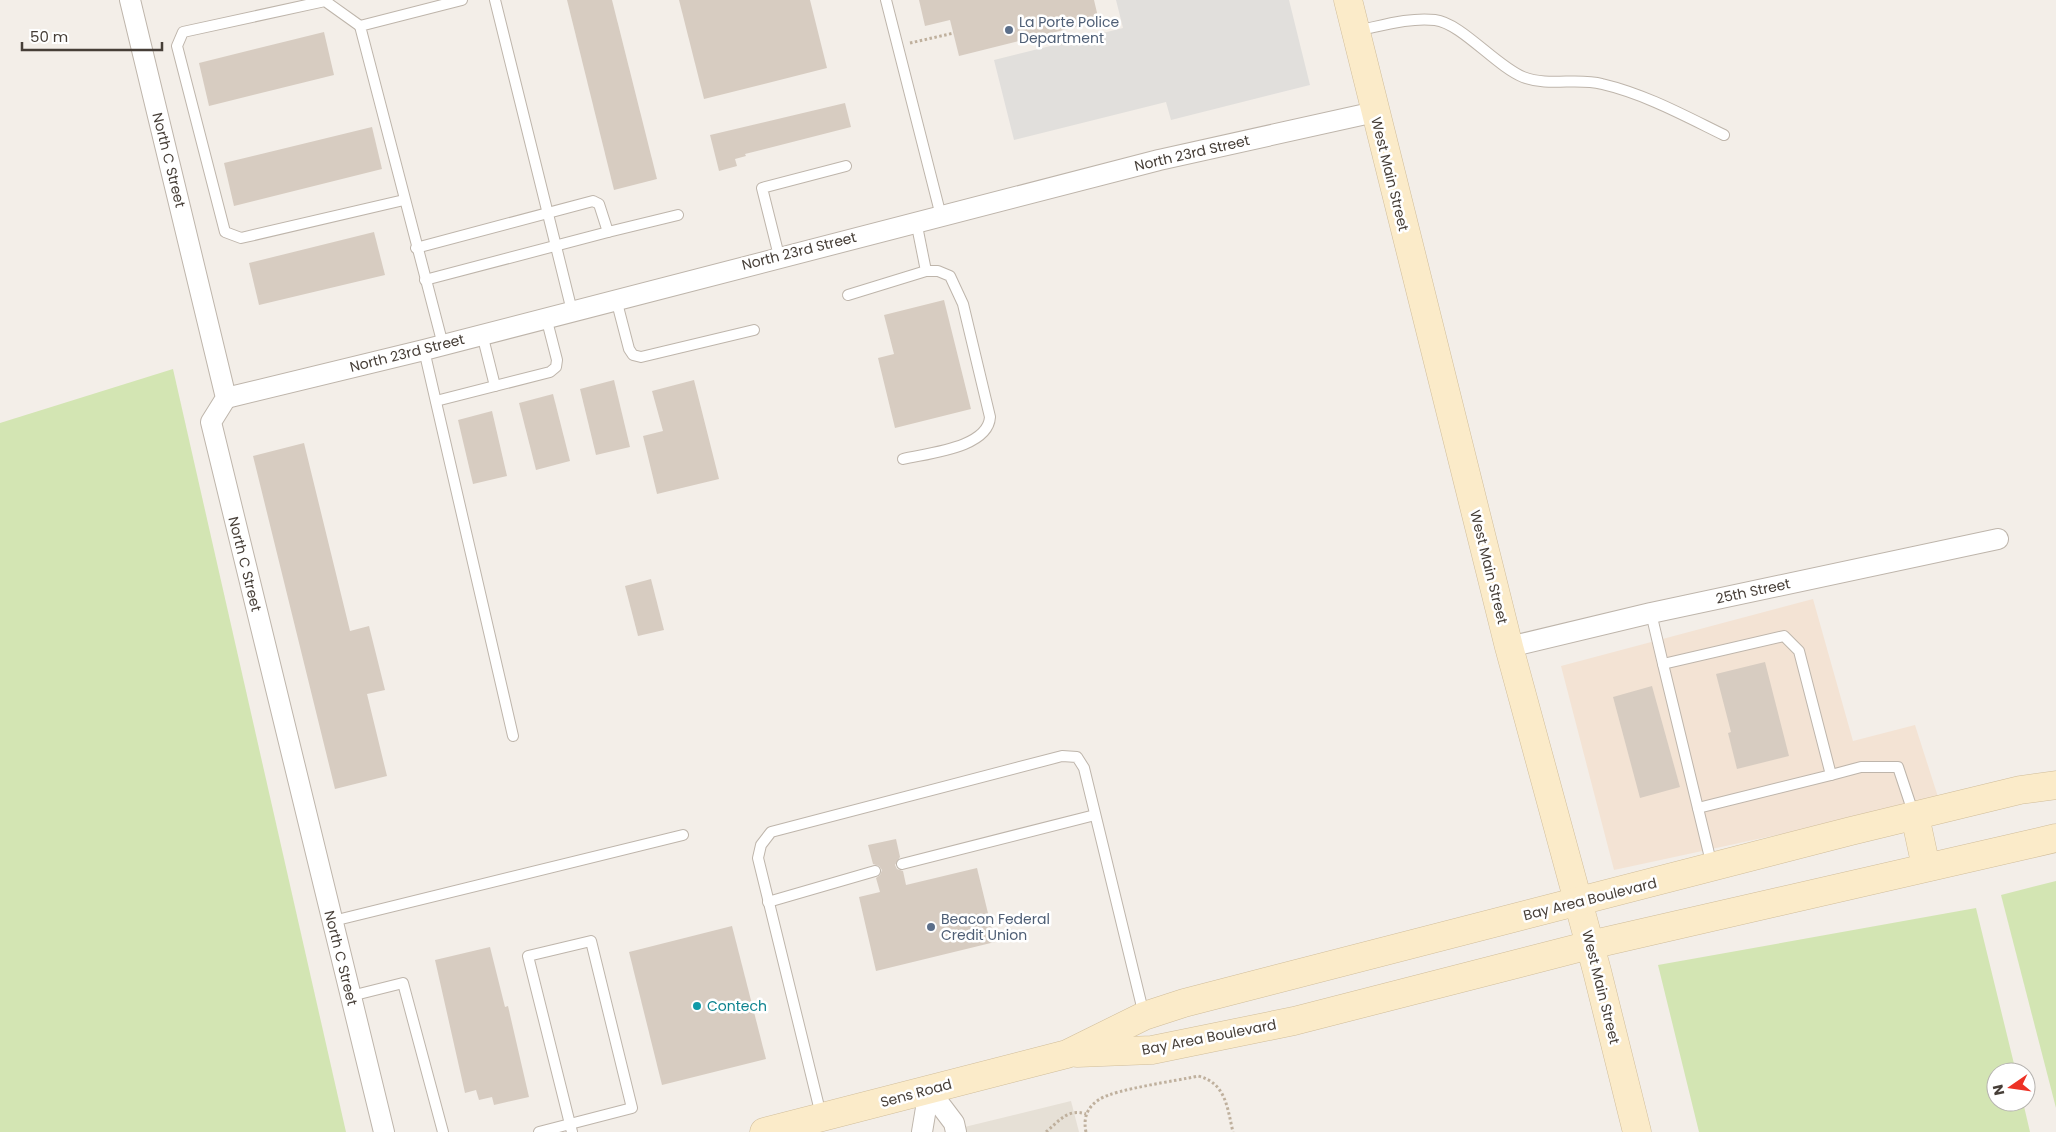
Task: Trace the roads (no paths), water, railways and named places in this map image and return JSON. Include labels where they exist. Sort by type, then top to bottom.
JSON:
[{"type":"main road","name":"West Main Street","points":[[1348,0],[1374,112],[1510,647],[1579,902],[1638,1132]]},
{"type":"main road","name":"Bay Area Boulevard","points":[[1067,1054],[1144,1016],[1232,990],[1915,816],[2020,790],[2056,785]]},
{"type":"main road","points":[[1915,816],[1926,867]]},
{"type":"main road","name":"Bay Area Boulevard","points":[[1067,1054],[1152,1050],[1294,1021],[1590,945],[2056,838]]},
{"type":"main road","points":[[1144,1016],[1152,1050]]},
{"type":"main road","name":"Sens Road","points":[[764,1132],[1067,1054]]},
{"type":"street","name":"North C Street","points":[[130,0],[226,398],[211,422],[384,1132]]},
{"type":"street","name":"North 23rd Street","points":[[226,398],[433,347],[779,256],[1159,160],[1374,112]]},
{"type":"street","name":"25th Street","points":[[1510,647],[1651,614],[1998,539]]},
{"type":"street","points":[[922,1132],[929,1090]]},
{"type":"street","points":[[929,1090],[954,1123],[956,1132]]},
{"type":"lane","points":[[360,26],[462,0]]},
{"type":"lane","points":[[495,0],[572,311]]},
{"type":"lane","points":[[886,0],[941,216]]},
{"type":"lane","points":[[404,200],[241,238],[225,232],[177,46],[183,32],[325,1],[360,26],[425,280],[433,347],[436,401],[513,736]]},
{"type":"lane","points":[[1355,31],[1416,19],[1437,20],[1453,28],[1492,58],[1523,77],[1550,82],[1601,83],[1664,105],[1724,135]]},
{"type":"lane","points":[[779,256],[762,188],[846,166]]},
{"type":"lane","points":[[416,248],[593,201],[599,204],[608,232]]},
{"type":"lane","points":[[425,280],[678,215]]},
{"type":"lane","points":[[916,221],[926,271]]},
{"type":"lane","points":[[848,295],[926,271],[944,273],[955,284],[963,304],[990,417],[990,426],[978,438],[960,446],[903,459]]},
{"type":"lane","points":[[616,299],[629,349],[634,355],[641,357],[754,330]]},
{"type":"lane","points":[[436,401],[550,372],[556,367],[557,360],[546,317]]},
{"type":"lane","points":[[482,334],[495,386]]},
{"type":"lane","points":[[1651,614],[1713,867]]},
{"type":"lane","points":[[1663,664],[1784,636],[1799,651],[1831,775]]},
{"type":"lane","points":[[822,1118],[758,858],[761,845],[771,832],[1068,755],[1077,757],[1084,768],[1144,1016]]},
{"type":"lane","points":[[1698,808],[1861,767],[1898,767],[1915,816]]},
{"type":"lane","points":[[902,864],[1095,815]]},
{"type":"lane","points":[[333,921],[683,835]]},
{"type":"lane","points":[[768,902],[875,871]]},
{"type":"lane","points":[[539,1132],[571,1128],[632,1108],[591,941],[528,956],[571,1128]]},
{"type":"lane","points":[[351,996],[403,983],[442,1132]]},
{"type":"place","name":"La Porte Police Department","points":[[1009,30]]},
{"type":"place","name":"Beacon Federal Credit Union","points":[[931,927]]},
{"type":"place","name":"Contech","points":[[697,1006]]}]
